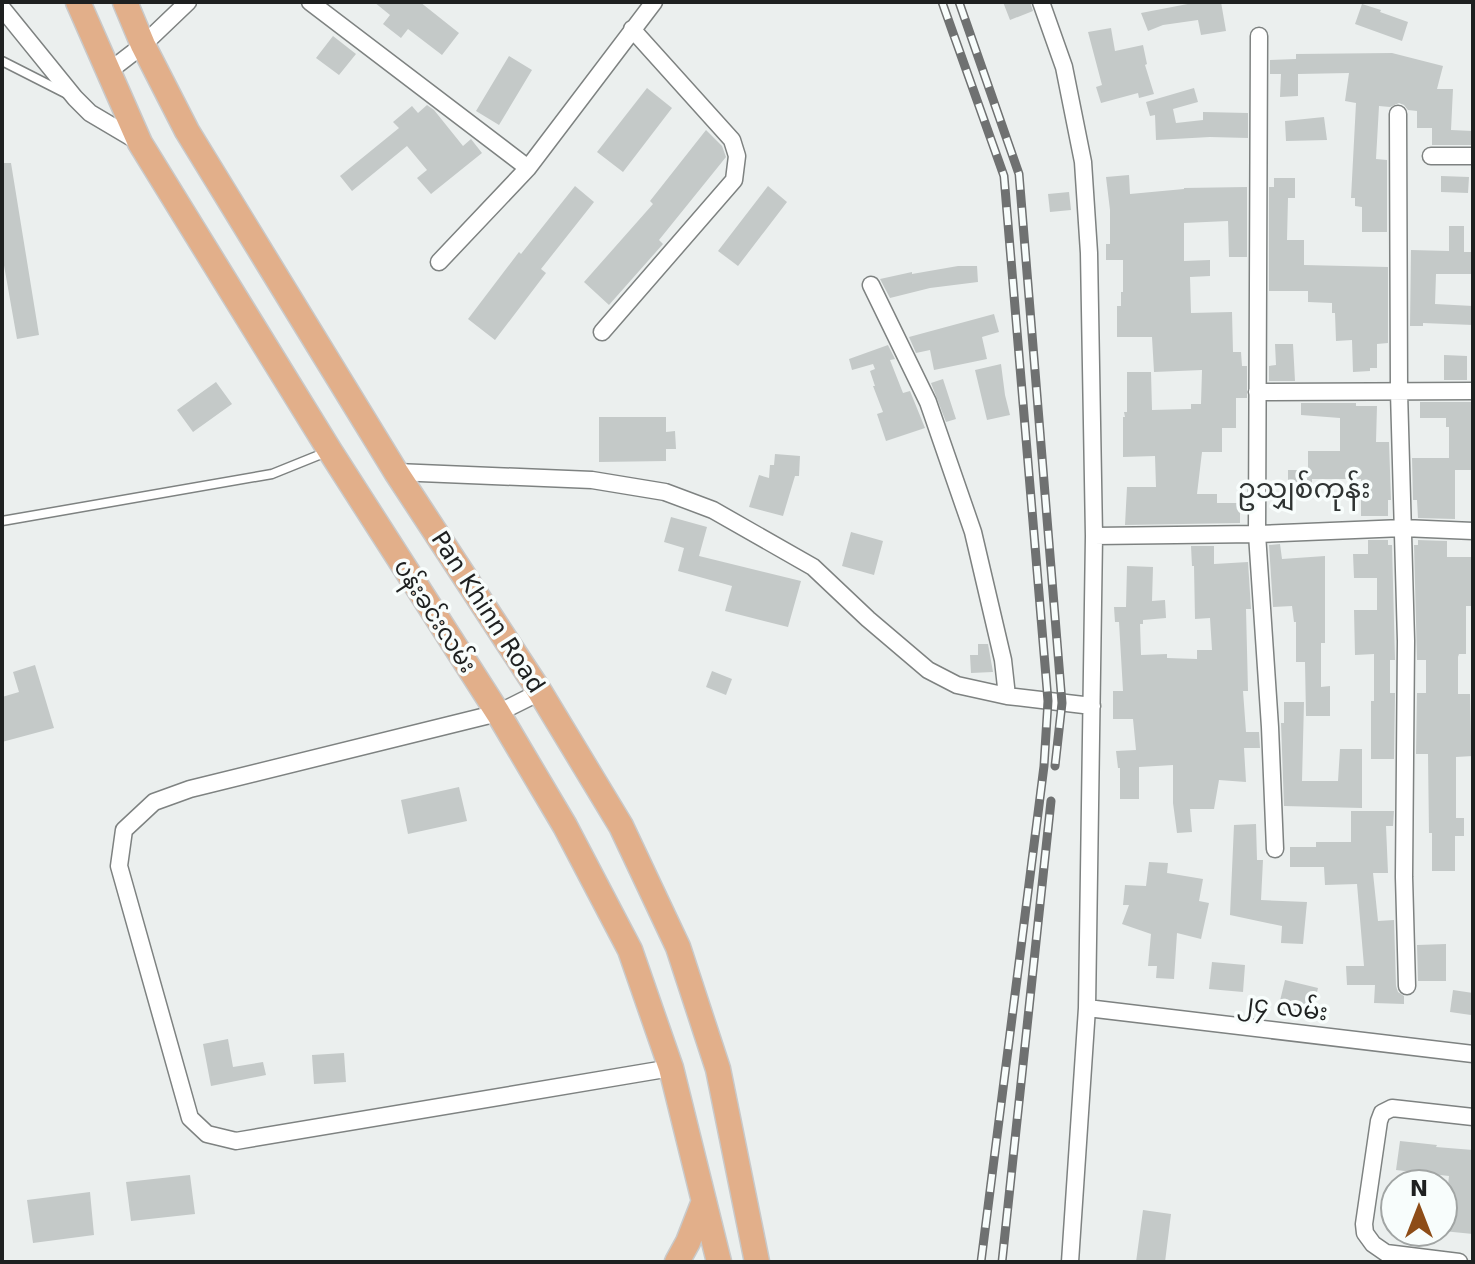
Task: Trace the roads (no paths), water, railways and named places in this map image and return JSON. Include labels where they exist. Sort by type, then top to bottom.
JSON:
[{"type":"main road","name":"ပန်းခင်းလမ်း","points":[[78,2],[140,143],[330,451],[498,713],[565,826],[630,950],[671,1068],[719,1262]]},
{"type":"main road","name":"Pan Khinn Road","points":[[125,2],[143,45],[187,131],[396,472],[540,692],[621,826],[678,947],[718,1069],[757,1262]]},
{"type":"main road","points":[[743,1199],[773,1262]]},
{"type":"main road","points":[[677,1262],[704,1201]]},
{"type":"street","points":[[108,72],[143,45],[188,2]]},
{"type":"street","points":[[310,2],[528,168]]},
{"type":"street","points":[[439,262],[528,168],[654,2]]},
{"type":"street","points":[[1041,2],[1064,67],[1083,162],[1089,253],[1094,536],[1087,1008],[1070,1262]]},
{"type":"street","points":[[2,8],[90,113],[140,143]]},
{"type":"street","points":[[602,332],[734,180],[737,156],[732,140],[632,29]]},
{"type":"street","points":[[1259,36],[1257,534],[1275,849]]},
{"type":"street","points":[[1398,114],[1399,392],[1406,641],[1404,877],[1407,986]]},
{"type":"street","points":[[1431,156],[1473,156]]},
{"type":"street","points":[[871,285],[928,402],[973,532],[1003,660],[1007,696]]},
{"type":"street","points":[[1257,392],[1473,391]]},
{"type":"street","points":[[396,472],[592,480],[665,492],[713,510],[813,567],[928,670],[957,685],[1007,696],[1092,706]]},
{"type":"street","points":[[1094,536],[1403,528],[1473,531]]},
{"type":"street","points":[[540,692],[498,713],[190,789],[154,802],[124,830],[119,866],[190,1118],[207,1134],[236,1141],[671,1068]]},
{"type":"street","name":"၂၄ လမ်း","points":[[1087,1008],[1473,1054]]},
{"type":"street","points":[[1459,1262],[1386,1253],[1373,1244],[1365,1233],[1364,1224],[1382,1113],[1392,1108],[1406,1108],[1473,1117]]},
{"type":"lane","points":[[2,61],[75,98]]},
{"type":"lane","points":[[2,521],[272,474],[330,451]]},
{"type":"railway","points":[[942,2],[1004,176],[1048,701],[1044,766],[981,1262]]},
{"type":"railway","points":[[959,2],[1019,174],[1062,703],[1055,766]]},
{"type":"railway","points":[[1002,1262],[1051,801]]},
{"type":"district","name":"ဥသျှစ်ကုန်း","points":[[1304,488]]}]
